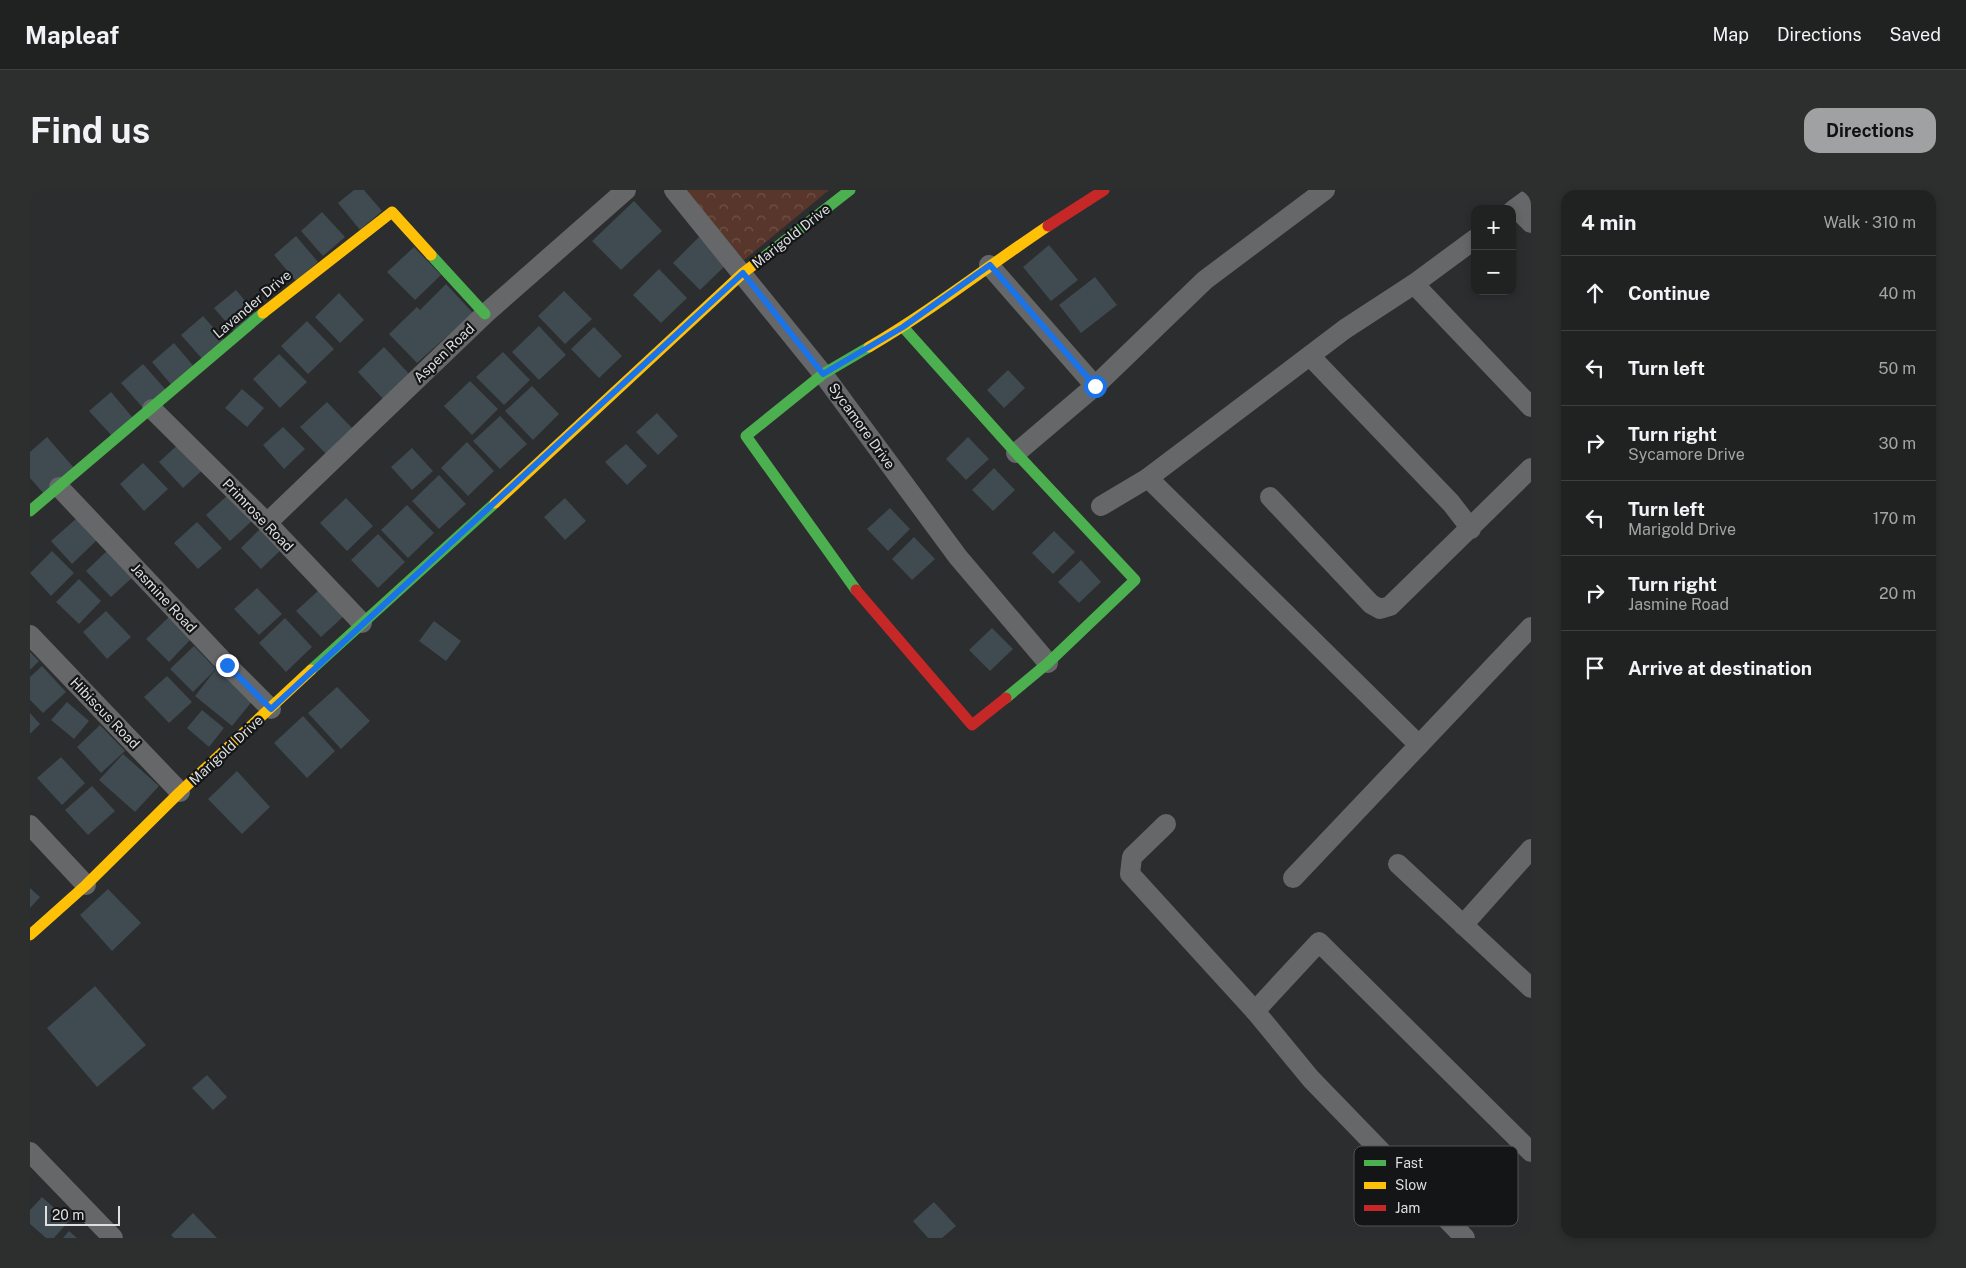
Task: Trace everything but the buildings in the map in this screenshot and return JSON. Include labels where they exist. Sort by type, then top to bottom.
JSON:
[{"type":"street","name":"Aspen Road","points":[[267,523],[485,314],[626,190]]},
{"type":"street","name":"Sycamore Drive","points":[[674,190],[823,374],[958,557],[1048,663]]},
{"type":"street","name":"Marigold Drive","points":[[30,935],[86,885],[180,792],[362,623],[435,559],[743,273],[850,190]]},
{"type":"street","points":[[903,327],[1016,453],[1135,580],[1048,663],[972,725],[845,577],[746,436],[823,374],[903,327],[990,265],[1104,190]]},
{"type":"street","points":[[1016,453],[1095,386],[1205,280],[1325,190]]},
{"type":"street","points":[[1520,206],[1531,224]]},
{"type":"street","name":"Lavander Drive","points":[[30,511],[273,304],[392,212],[485,314]]},
{"type":"street","points":[[1101,506],[1148,478],[1345,329],[1414,284],[1471,242]]},
{"type":"street","points":[[990,265],[1095,386]]},
{"type":"street","points":[[1414,284],[1531,407]]},
{"type":"street","points":[[1310,356],[1451,503],[1471,529]]},
{"type":"street","name":"Primrose Road","points":[[152,409],[267,523],[362,623]]},
{"type":"street","points":[[1270,497],[1371,604],[1380,609],[1390,606],[1471,529],[1531,468]]},
{"type":"street","points":[[1148,478],[1419,745]]},
{"type":"street","name":"Jasmine Road","points":[[59,486],[227,665],[271,709]]},
{"type":"street","points":[[1293,878],[1531,627]]},
{"type":"street","name":"Hibiscus Road","points":[[30,634],[180,792]]},
{"type":"street","points":[[1166,824],[1132,858],[1130,874],[1255,1011],[1311,1079],[1376,1146]]},
{"type":"street","points":[[30,825],[86,885]]},
{"type":"street","points":[[1463,925],[1531,849]]},
{"type":"street","points":[[1398,864],[1531,988]]},
{"type":"street","points":[[1255,1011],[1319,942],[1531,1152]]},
{"type":"street","points":[[30,1152],[113,1238]]},
{"type":"street","points":[[1453,1226],[1465,1238]]},
{"type":"green space","points":[[685,190],[829,190],[744,260]]},
{"type":"traffic: fast","points":[[760,260],[850,190]]},
{"type":"traffic: fast","points":[[431,255],[485,314]]},
{"type":"traffic: fast","points":[[30,511],[263,313]]},
{"type":"traffic: fast","points":[[903,327],[1016,453],[1135,580],[1048,663],[1006,698]]},
{"type":"traffic: fast","points":[[856,590],[746,436],[823,374],[869,347]]},
{"type":"traffic: fast","points":[[311,670],[495,503]]},
{"type":"traffic: slow","points":[[263,313],[392,212],[431,255]]},
{"type":"traffic: slow","points":[[869,347],[937,303],[1048,226]]},
{"type":"traffic: slow","points":[[495,503],[743,273],[760,260]]},
{"type":"traffic: slow","points":[[30,935],[86,885],[180,792],[311,670]]},
{"type":"traffic: jam","points":[[1048,226],[1104,190]]},
{"type":"traffic: jam","points":[[856,590],[972,725],[1006,698]]},
{"type":"route","points":[[227,665],[271,709],[743,273],[823,374],[903,327],[990,265],[1095,386]]}]
